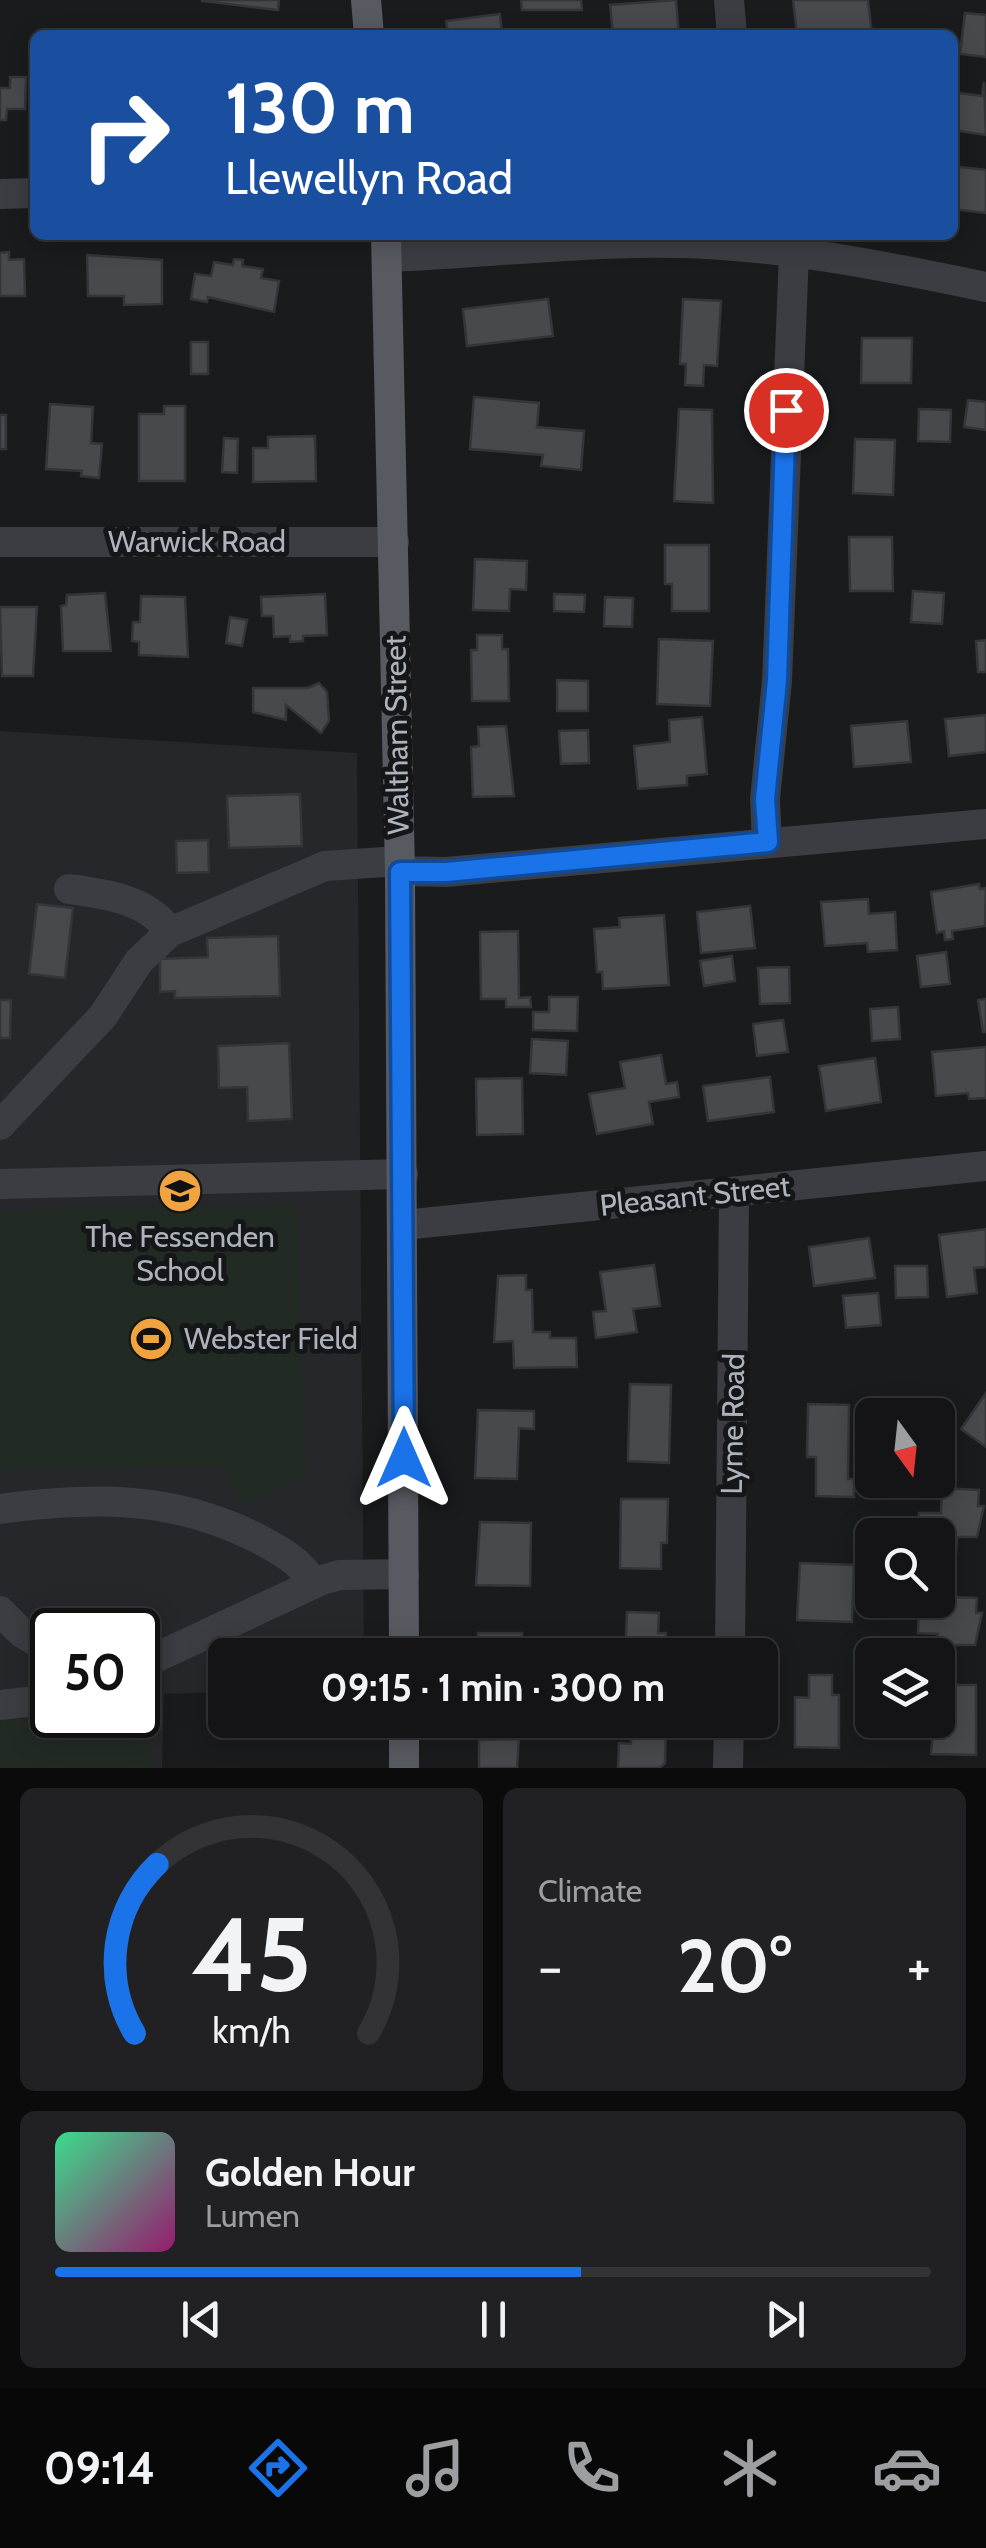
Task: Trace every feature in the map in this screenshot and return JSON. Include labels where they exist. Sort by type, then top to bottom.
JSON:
[{"type":"main road","points":[[366,0],[369,30]]},
{"type":"main road","name":"Waltham Street","points":[[386,246],[403,1174],[404,1638]]},
{"type":"main road","points":[[404,1738],[404,1768]]},
{"type":"street","points":[[729,0],[732,30]]},
{"type":"street","points":[[0,194],[30,193]]},
{"type":"street","points":[[386,246],[746,241],[986,287]]},
{"type":"street","points":[[768,842],[765,799],[777,681],[794,253]]},
{"type":"street","name":"Warwick Road","points":[[0,542],[394,542]]},
{"type":"street","points":[[0,1125],[103,1016],[139,961],[170,932],[324,866],[399,866],[446,872],[986,824]]},
{"type":"street","points":[[69,889],[132,903],[160,919],[170,932]]},
{"type":"street","name":"Pleasant Street","points":[[403,1225],[986,1166]]},
{"type":"street","points":[[0,1184],[403,1174]]},
{"type":"street","name":"Lyme Road","points":[[730,1638],[734,1192]]},
{"type":"street","points":[[0,1509],[96,1498],[180,1507],[264,1542],[301,1566],[314,1584]]},
{"type":"street","points":[[160,1656],[340,1575],[404,1574]]},
{"type":"street","points":[[0,1611],[30,1638]]},
{"type":"street","points":[[0,1705],[30,1702]]},
{"type":"street","points":[[728,1768],[729,1738]]},
{"type":"shaded area","name":"The Fessenden School","points":[[0,731],[357,753],[364,1638],[208,1638],[208,1693],[164,1694],[162,1768],[0,1768]]},
{"type":"shaded area","name":"Webster Field","points":[[297,1204],[306,1477],[241,1504],[221,1466],[0,1469],[0,1211]]},
{"type":"shaded area","points":[[0,1720],[30,1721],[30,1738],[151,1738],[150,1768],[0,1768]]},
{"type":"building","points":[[202,0],[279,0],[278,10],[202,1]]},
{"type":"building","points":[[521,0],[581,0],[582,10],[522,10]]},
{"type":"building","points":[[676,0],[679,30],[612,30],[610,5]]},
{"type":"building","points":[[793,0],[868,0],[871,30],[796,30]]},
{"type":"building","points":[[965,13],[986,15],[986,57],[960,54]]},
{"type":"building","points":[[500,14],[502,30],[447,30],[446,21]]},
{"type":"building","points":[[10,77],[26,77],[25,109],[7,109],[6,120],[0,120],[0,88],[10,88]]},
{"type":"building","points":[[984,82],[986,135],[958,131],[958,93],[982,96]]},
{"type":"building","points":[[958,167],[986,170],[986,213],[958,210]]},
{"type":"building","points":[[9,252],[9,260],[24,259],[25,296],[0,296],[0,253]]},
{"type":"building","points":[[87,255],[162,260],[162,304],[124,305],[124,296],[88,296]]},
{"type":"building","points":[[234,259],[243,260],[242,266],[263,269],[261,278],[279,281],[274,312],[208,297],[207,302],[191,299],[195,274],[211,276],[214,262],[233,265]]},
{"type":"building","points":[[548,299],[553,336],[467,346],[463,309]]},
{"type":"building","points":[[683,299],[721,301],[717,366],[704,365],[703,386],[685,385],[686,364],[680,364]]},
{"type":"building","points":[[862,338],[912,338],[911,383],[861,383]]},
{"type":"building","points":[[191,342],[208,342],[208,374],[191,374]]},
{"type":"building","points":[[474,397],[539,403],[537,427],[584,431],[581,470],[541,466],[543,455],[470,449]]},
{"type":"building","points":[[968,400],[986,402],[986,430],[964,427]]},
{"type":"building","points":[[50,404],[93,407],[91,443],[102,444],[99,478],[81,476],[82,471],[46,469]]},
{"type":"building","points":[[164,406],[185,406],[185,481],[139,481],[139,414],[164,414]]},
{"type":"building","points":[[679,409],[712,410],[713,503],[674,501]]},
{"type":"building","points":[[919,409],[951,410],[950,442],[918,441]]},
{"type":"building","points":[[0,415],[6,415],[6,449],[0,449]]},
{"type":"building","points":[[315,436],[316,481],[253,482],[253,448],[268,448],[268,437]]},
{"type":"building","points":[[224,438],[238,439],[237,473],[222,472]]},
{"type":"building","points":[[855,439],[895,440],[893,495],[853,493]]},
{"type":"building","points":[[849,537],[892,537],[893,591],[850,591]]},
{"type":"building","points":[[665,545],[709,545],[709,611],[672,611],[672,584],[665,584]]},
{"type":"building","points":[[475,559],[527,561],[526,590],[510,589],[509,611],[473,610]]},
{"type":"building","points":[[913,591],[944,593],[942,624],[911,622]]},
{"type":"building","points":[[105,593],[111,651],[63,651],[61,606],[66,605],[67,595]]},
{"type":"building","points":[[325,594],[327,635],[303,636],[303,641],[290,642],[290,636],[274,637],[273,616],[262,616],[261,597]]},
{"type":"building","points":[[554,594],[585,595],[584,612],[554,611]]},
{"type":"building","points":[[141,596],[185,597],[188,657],[139,655],[139,642],[132,641],[133,622],[140,622]]},
{"type":"building","points":[[605,597],[633,598],[632,627],[604,626]]},
{"type":"building","points":[[0,607],[37,607],[33,676],[2,676]]},
{"type":"building","points":[[230,617],[247,620],[242,646],[226,643]]},
{"type":"building","points":[[477,635],[502,635],[502,649],[508,649],[509,701],[472,701],[471,650],[477,650]]},
{"type":"building","points":[[659,639],[713,641],[710,706],[657,704]]},
{"type":"building","points":[[986,640],[986,672],[978,672],[976,641]]},
{"type":"building","points":[[557,680],[588,681],[588,711],[557,711]]},
{"type":"building","points":[[319,683],[327,692],[329,721],[321,733],[286,705],[286,720],[253,712],[253,688],[308,688]]},
{"type":"building","points":[[986,715],[986,752],[949,756],[945,719]]},
{"type":"building","points":[[702,717],[707,774],[687,776],[687,785],[638,789],[634,746],[670,742],[669,720]]},
{"type":"building","points":[[907,721],[911,762],[854,767],[851,726]]},
{"type":"building","points":[[506,726],[514,796],[473,797],[471,747],[479,746],[478,727]]},
{"type":"building","points":[[588,730],[589,763],[561,764],[559,731]]},
{"type":"building","points":[[300,794],[302,846],[229,848],[227,796]]},
{"type":"building","points":[[208,840],[209,872],[177,873],[176,841]]},
{"type":"building","points":[[979,884],[980,889],[986,888],[985,926],[952,931],[953,939],[945,940],[944,931],[937,933],[931,892]]},
{"type":"building","points":[[868,899],[869,914],[895,912],[897,950],[868,952],[867,943],[825,946],[821,902]]},
{"type":"building","points":[[37,904],[73,908],[65,978],[29,974]]},
{"type":"building","points":[[750,906],[755,948],[701,953],[697,912]]},
{"type":"building","points":[[664,915],[669,985],[603,989],[602,972],[597,972],[594,929],[620,927],[619,918]]},
{"type":"building","points":[[518,931],[519,998],[530,997],[531,1007],[506,1007],[506,999],[481,999],[480,932]]},
{"type":"building","points":[[278,936],[280,996],[175,998],[175,991],[160,992],[160,959],[208,957],[207,938]]},
{"type":"building","points":[[946,952],[950,984],[921,987],[917,956]]},
{"type":"building","points":[[732,956],[735,981],[704,986],[700,961]]},
{"type":"building","points":[[789,967],[790,1003],[760,1004],[758,968]]},
{"type":"building","points":[[549,997],[578,997],[577,1031],[533,1030],[533,1012],[549,1012]]},
{"type":"building","points":[[986,999],[986,1032],[983,1032],[978,1000]]},
{"type":"building","points":[[0,1000],[11,1000],[10,1038],[0,1038]]},
{"type":"building","points":[[898,1007],[900,1039],[872,1041],[870,1009]]},
{"type":"building","points":[[783,1020],[788,1052],[757,1056],[753,1024]]},
{"type":"building","points":[[532,1039],[568,1041],[566,1075],[530,1073]]},
{"type":"building","points":[[289,1043],[292,1119],[248,1121],[247,1087],[219,1088],[218,1046]]},
{"type":"building","points":[[986,1047],[986,1098],[969,1099],[968,1093],[936,1096],[932,1052]]},
{"type":"building","points":[[661,1055],[666,1084],[677,1082],[679,1097],[649,1102],[653,1124],[597,1134],[589,1094],[625,1088],[620,1062]]},
{"type":"building","points":[[875,1058],[881,1102],[826,1111],[819,1066]]},
{"type":"building","points":[[770,1077],[774,1112],[708,1121],[703,1086]]},
{"type":"building","points":[[522,1078],[523,1134],[477,1135],[476,1079]]},
{"type":"building","points":[[986,1229],[986,1267],[974,1268],[977,1293],[947,1297],[939,1235]]},
{"type":"building","points":[[869,1238],[875,1278],[814,1286],[809,1247]]},
{"type":"building","points":[[654,1265],[660,1306],[633,1309],[637,1332],[596,1338],[593,1312],[606,1311],[600,1272]]},
{"type":"building","points":[[895,1266],[927,1266],[928,1297],[896,1298]]},
{"type":"building","points":[[526,1275],[526,1290],[532,1290],[533,1332],[550,1332],[550,1338],[576,1338],[577,1367],[514,1368],[513,1341],[494,1342],[498,1276]]},
{"type":"building","points":[[878,1293],[881,1325],[846,1328],[843,1296]]},
{"type":"building","points":[[630,1384],[671,1385],[669,1463],[628,1461]]},
{"type":"building","points":[[986,1393],[986,1447],[961,1429]]},
{"type":"building","points":[[808,1404],[849,1405],[848,1479],[854,1479],[854,1497],[816,1496],[816,1457],[807,1457]]},
{"type":"building","points":[[478,1410],[534,1411],[534,1429],[519,1428],[517,1479],[475,1478]]},
{"type":"building","points":[[955,1489],[979,1490],[978,1506],[984,1506],[977,1537],[957,1537],[956,1554],[955,1518],[919,1518],[919,1513],[941,1513],[942,1498],[955,1498]]},
{"type":"building","points":[[621,1499],[668,1499],[667,1543],[661,1543],[661,1569],[620,1568]]},
{"type":"building","points":[[480,1522],[531,1523],[530,1586],[476,1585]]},
{"type":"building","points":[[800,1563],[854,1565],[852,1622],[797,1620]]},
{"type":"building","points":[[955,1597],[977,1598],[976,1613],[982,1613],[975,1645],[955,1645],[955,1638],[918,1633],[918,1618],[955,1618]]},
{"type":"building","points":[[627,1612],[659,1613],[658,1633],[666,1633],[666,1638],[626,1638]]},
{"type":"building","points":[[478,1633],[522,1633],[522,1638],[478,1638]]},
{"type":"building","points":[[809,1675],[832,1675],[832,1695],[839,1695],[839,1748],[795,1747],[795,1697],[809,1698]]},
{"type":"building","points":[[955,1685],[976,1685],[976,1755],[931,1754],[933,1738],[955,1738]]},
{"type":"building","points":[[631,1738],[666,1738],[665,1763],[660,1768],[618,1768],[619,1743],[631,1744]]},
{"type":"building","points":[[519,1739],[517,1768],[479,1768],[479,1740]]},
{"type":"place","name":"The Fessenden School","points":[[180,1191]]},
{"type":"place","name":"Webster Field","points":[[151,1339]]},
{"type":"route","points":[[404,1458],[400,872],[446,872],[768,842],[765,799],[777,681],[786,410]]}]
